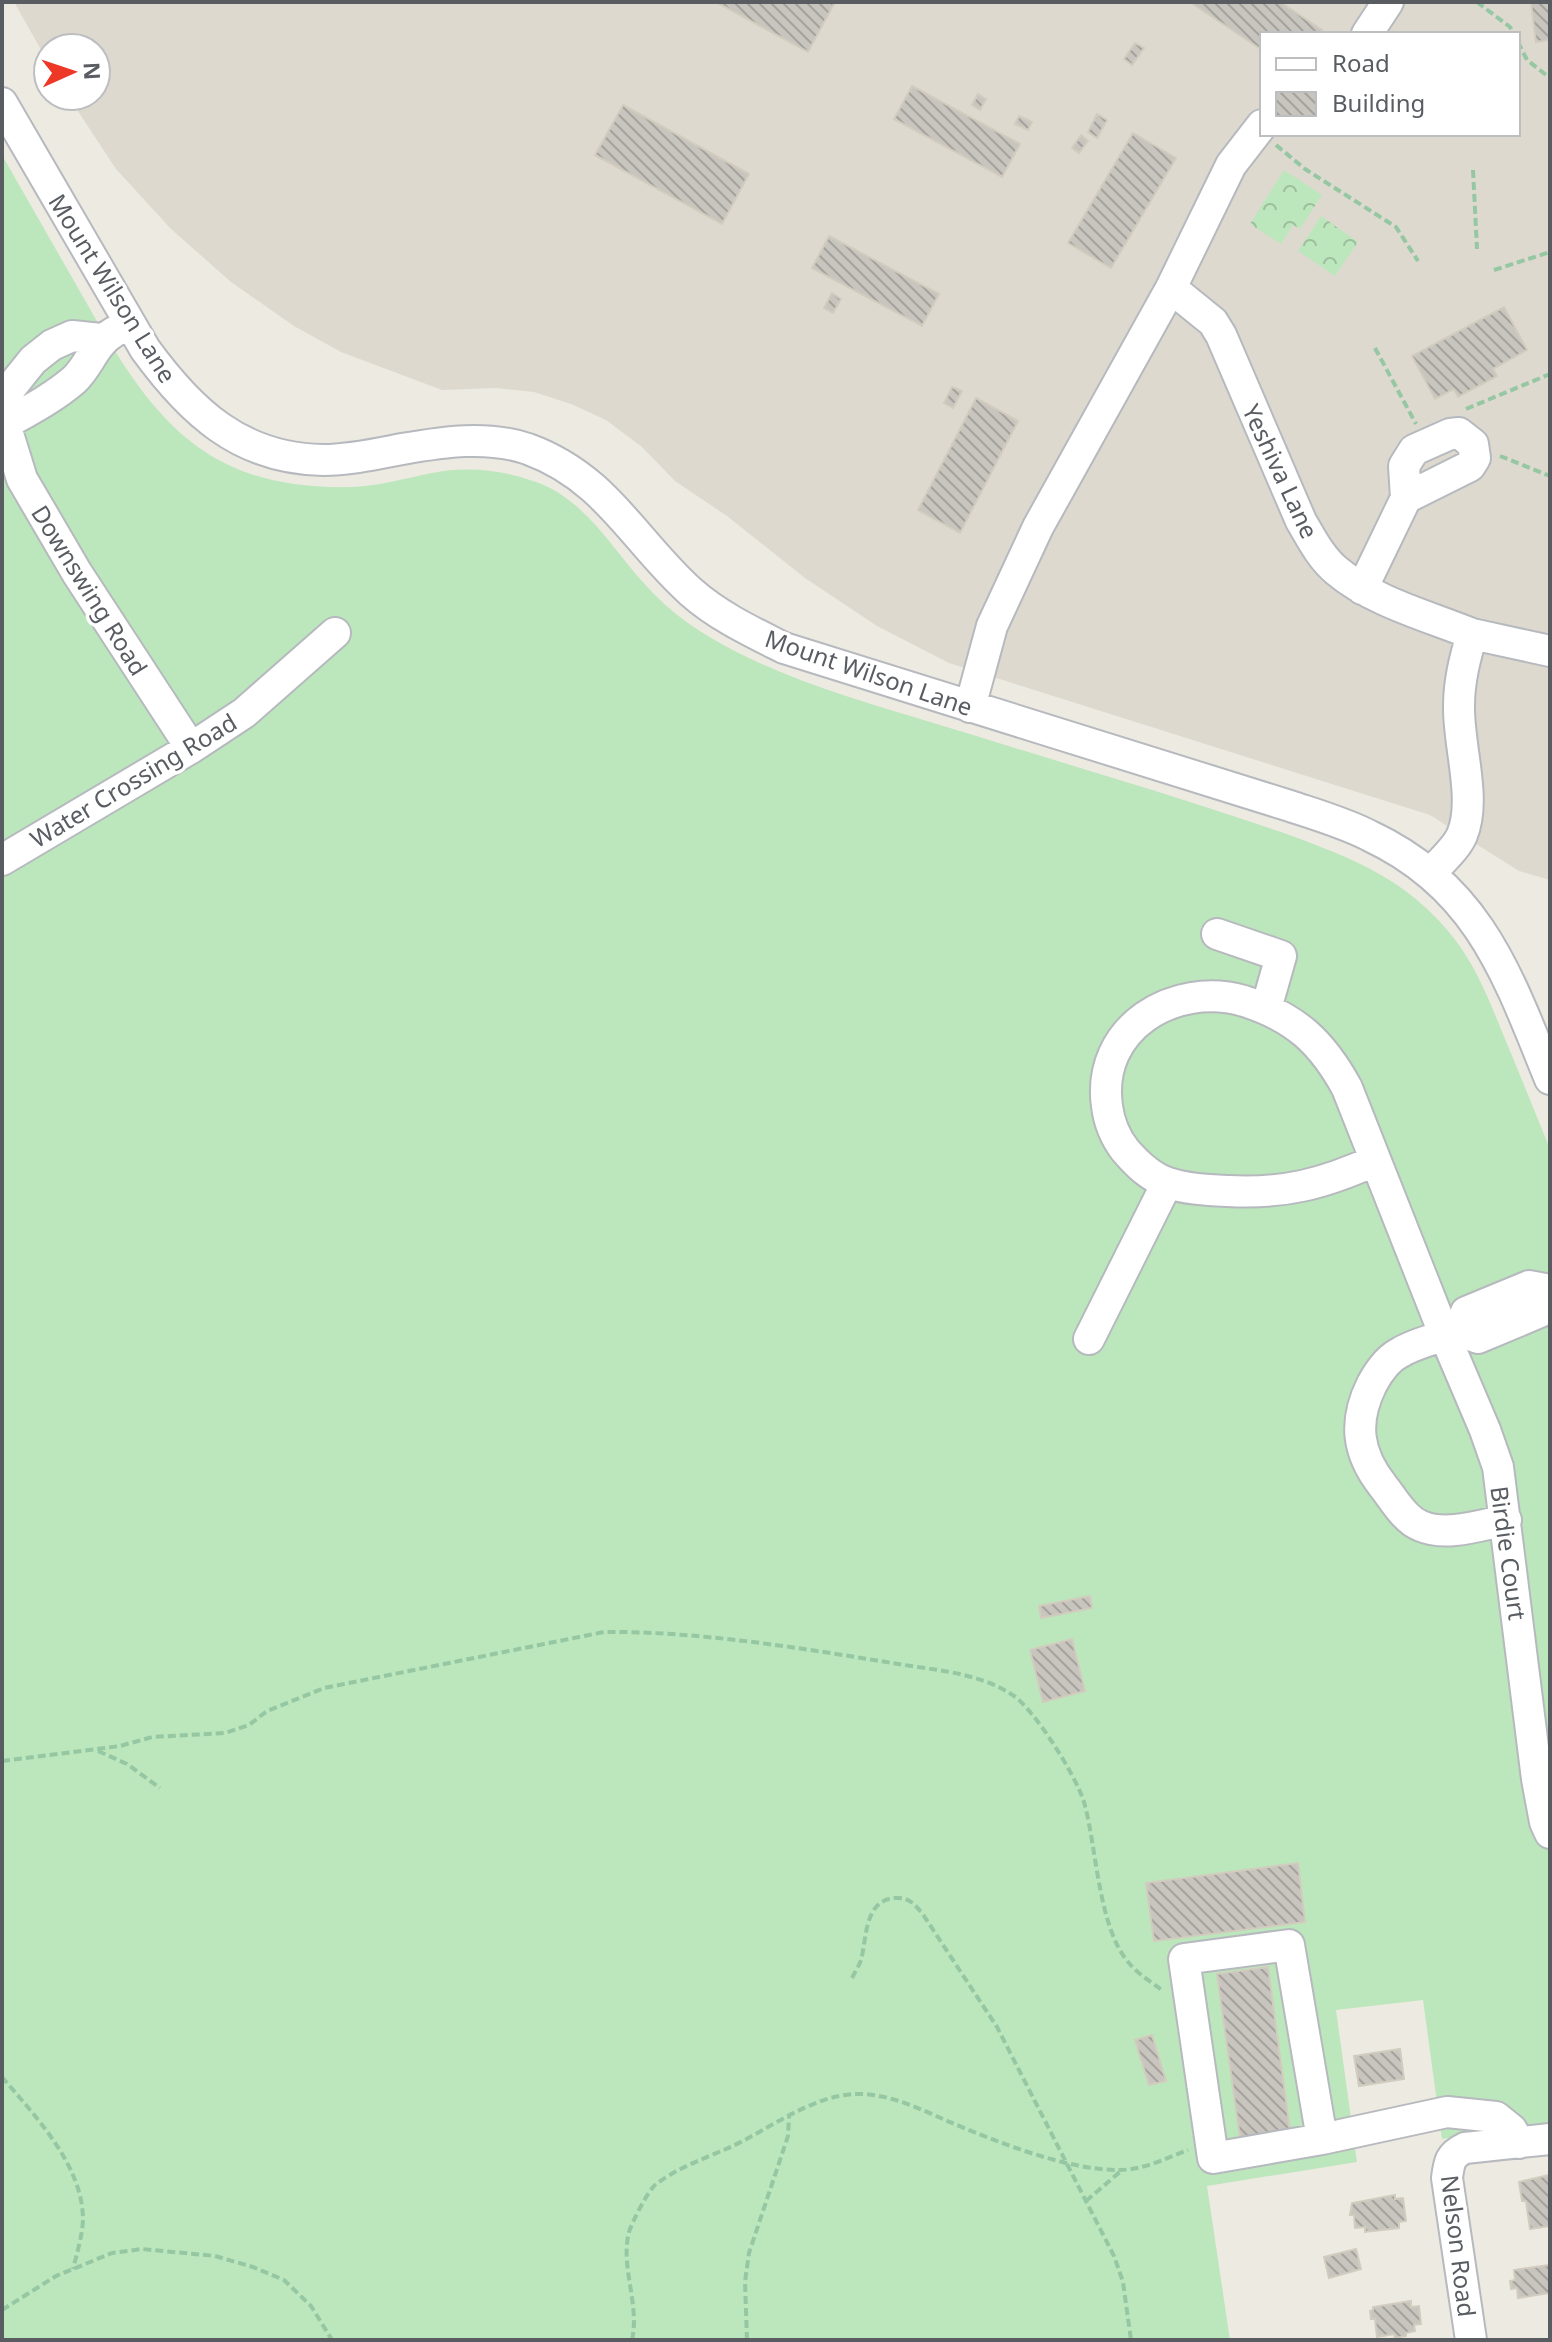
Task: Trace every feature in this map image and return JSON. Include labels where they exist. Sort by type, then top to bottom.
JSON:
[{"type":"street","points":[[1368,32],[1388,2]]},
{"type":"street","name":"Mount Wilson Lane","points":[[2,103],[129,323],[170,383],[192,407],[221,429],[244,441],[293,457],[323,460],[466,441],[525,448],[569,468],[586,480],[607,498],[691,591],[731,620],[784,648],[1339,823],[1402,853],[1431,873],[1478,923],[1498,956],[1550,1079]]},
{"type":"street","points":[[970,707],[992,626],[1038,527],[1171,288],[1231,165],[1264,136]]},
{"type":"street","name":"Yeshiva Lane","points":[[1171,288],[1213,322],[1221,335],[1301,521],[1316,547],[1336,570],[1362,589],[1472,634],[1550,651]]},
{"type":"street","name":"Downswing Road","points":[[5,424],[47,400],[76,378],[101,339],[129,323]]},
{"type":"street","name":"Downswing Road","points":[[101,339],[72,336],[52,345],[33,360],[9,390],[5,424],[22,479],[77,573],[191,748]]},
{"type":"street","points":[[1362,589],[1406,498]]},
{"type":"street","name":"Water Crossing Road","points":[[2,860],[244,713],[335,633]]},
{"type":"street","points":[[1431,873],[1461,838],[1465,826],[1467,808],[1459,708],[1461,671],[1472,634]]},
{"type":"street","points":[[1217,934],[1281,956],[1266,1009]]},
{"type":"street","name":"Birdie Court","points":[[1374,1161],[1323,1182],[1276,1191],[1221,1191],[1167,1183],[1148,1173],[1132,1158],[1119,1142],[1109,1120],[1105,1079],[1116,1048],[1147,1014],[1180,1001],[1218,996],[1266,1009],[1292,1022],[1324,1050],[1347,1088],[1374,1161],[1452,1334],[1498,1467],[1544,1778],[1545,1822],[1550,1833]]},
{"type":"street","points":[[1089,1339],[1167,1183]]},
{"type":"street","points":[[1506,1520],[1452,1530],[1419,1526],[1406,1515],[1368,1466],[1361,1441],[1360,1418],[1375,1379],[1399,1353],[1452,1334],[1478,1338],[1540,1312],[1550,1291]]},
{"type":"street","points":[[1322,2139],[1289,1945],[1184,1959],[1213,2158],[1322,2139],[1447,2112],[1496,2117],[1512,2130],[1519,2143],[1550,2139]]},
{"type":"street","name":"Nelson Road","points":[[1471,2340],[1447,2178],[1448,2163],[1453,2153],[1465,2148],[1519,2143]]},
{"type":"path","points":[[1477,2],[1513,32]]},
{"type":"path","points":[[1520,46],[1527,60],[1550,78]]},
{"type":"path","points":[[1270,136],[1305,169],[1396,227],[1418,261]]},
{"type":"path","points":[[1473,170],[1477,249]]},
{"type":"path","points":[[1494,270],[1550,252]]},
{"type":"path","points":[[1375,348],[1418,429]]},
{"type":"path","points":[[1462,410],[1550,374]]},
{"type":"path","points":[[1499,455],[1550,476]]},
{"type":"path","points":[[2,1761],[96,1750],[152,1737],[225,1733],[249,1725],[267,1711],[324,1688],[604,1632],[651,1632],[835,1654],[981,1680],[1015,1697],[1045,1732],[1080,1787],[1110,1927],[1128,1962],[1192,2013]]},
{"type":"path","points":[[96,1750],[127,1764],[160,1788]]},
{"type":"path","points":[[852,1978],[860,1962],[866,1927],[873,1910],[886,1899],[898,1897],[910,1900],[922,1913],[997,2027],[1067,2162],[1114,2256],[1123,2282],[1131,2340]]},
{"type":"path","points":[[2,2077],[55,2144],[75,2181],[83,2219],[81,2242],[73,2269]]},
{"type":"path","points":[[632,2340],[635,2309],[626,2250],[630,2230],[653,2186],[697,2161],[752,2138],[820,2102],[862,2094],[909,2104],[997,2142],[1086,2168],[1121,2171],[1148,2165],[1210,2141]]},
{"type":"path","points":[[747,2340],[745,2282],[749,2253],[788,2136],[789,2117]]},
{"type":"path","points":[[1086,2201],[1121,2171]]},
{"type":"path","points":[[2,2310],[56,2276],[112,2253],[142,2249],[215,2256],[284,2280],[311,2306],[332,2340]]},
{"type":"shaded area","points":[[14,2],[1550,2],[1550,880],[1519,871],[1430,815],[949,663],[877,626],[805,578],[727,516],[675,481],[642,447],[606,420],[534,392],[495,388],[442,390],[341,352],[294,326],[231,282],[171,229],[116,169],[79,112],[112,112],[112,32],[32,34]]},
{"type":"green space","points":[[2,155],[135,381],[161,413],[189,440],[221,461],[258,476],[302,485],[353,487],[445,471],[472,470],[499,472],[539,483],[573,503],[588,517],[653,593],[675,613],[738,652],[839,694],[1199,805],[1332,851],[1378,873],[1419,901],[1456,941],[1471,964],[1550,1149],[1550,2123],[1442,2139],[1423,2000],[1336,2010],[1357,2162],[1207,2186],[1230,2340],[2,2340]]},
{"type":"green space","points":[[1284,170],[1322,195],[1300,229],[1293,225],[1281,244],[1250,224]]},
{"type":"green space","points":[[1321,216],[1358,242],[1335,276],[1298,251]]},
{"type":"building","points":[[716,2],[835,2],[808,52]]},
{"type":"building","points":[[1190,2],[1280,2],[1322,30],[1260,32],[1260,49]]},
{"type":"building","points":[[1550,2],[1550,40],[1536,42],[1531,3]]},
{"type":"building","points":[[1135,43],[1144,48],[1132,65],[1124,59]]},
{"type":"building","points":[[912,86],[1020,144],[1002,177],[894,119]]},
{"type":"building","points":[[978,94],[986,99],[980,110],[972,105]]},
{"type":"building","points":[[623,105],[749,174],[722,224],[595,155]]},
{"type":"building","points":[[1097,114],[1107,120],[1097,138],[1088,132]]},
{"type":"building","points":[[1019,116],[1032,122],[1028,130],[1015,124]]},
{"type":"building","points":[[1133,133],[1176,158],[1111,268],[1068,243]]},
{"type":"building","points":[[1081,135],[1088,141],[1079,153],[1072,148]]},
{"type":"building","points":[[829,236],[939,294],[922,326],[812,268]]},
{"type":"building","points":[[832,293],[841,299],[833,313],[824,308]]},
{"type":"building","points":[[1504,307],[1527,350],[1493,369],[1497,376],[1458,397],[1454,389],[1435,399],[1412,356]]},
{"type":"building","points":[[952,387],[962,391],[953,408],[944,403]]},
{"type":"building","points":[[976,398],[1018,421],[960,533],[918,510]]},
{"type":"building","points":[[1090,1596],[1092,1608],[1041,1618],[1039,1606]]},
{"type":"building","points":[[1072,1639],[1085,1691],[1043,1702],[1030,1650]]},
{"type":"building","points":[[1298,1863],[1305,1922],[1154,1941],[1146,1883]]},
{"type":"building","points":[[1268,1967],[1290,2131],[1240,2138],[1217,1974]]},
{"type":"building","points":[[1152,2035],[1166,2081],[1149,2085],[1135,2040]]},
{"type":"building","points":[[1400,2049],[1404,2079],[1359,2086],[1354,2056]]},
{"type":"building","points":[[1549,2175],[1550,2226],[1530,2229],[1526,2201],[1522,2201],[1519,2182]]},
{"type":"building","points":[[1395,2195],[1395,2199],[1403,2198],[1406,2221],[1399,2222],[1399,2228],[1365,2232],[1365,2227],[1355,2228],[1354,2215],[1350,2215],[1352,2203]]},
{"type":"building","points":[[1356,2249],[1361,2269],[1329,2278],[1324,2257]]},
{"type":"building","points":[[1550,2265],[1550,2293],[1518,2298],[1517,2288],[1511,2289],[1510,2281],[1515,2280],[1514,2270]]},
{"type":"building","points":[[1411,2301],[1411,2307],[1419,2306],[1421,2324],[1414,2325],[1415,2331],[1395,2338],[1394,2334],[1377,2337],[1375,2319],[1371,2319],[1373,2307]]}]
